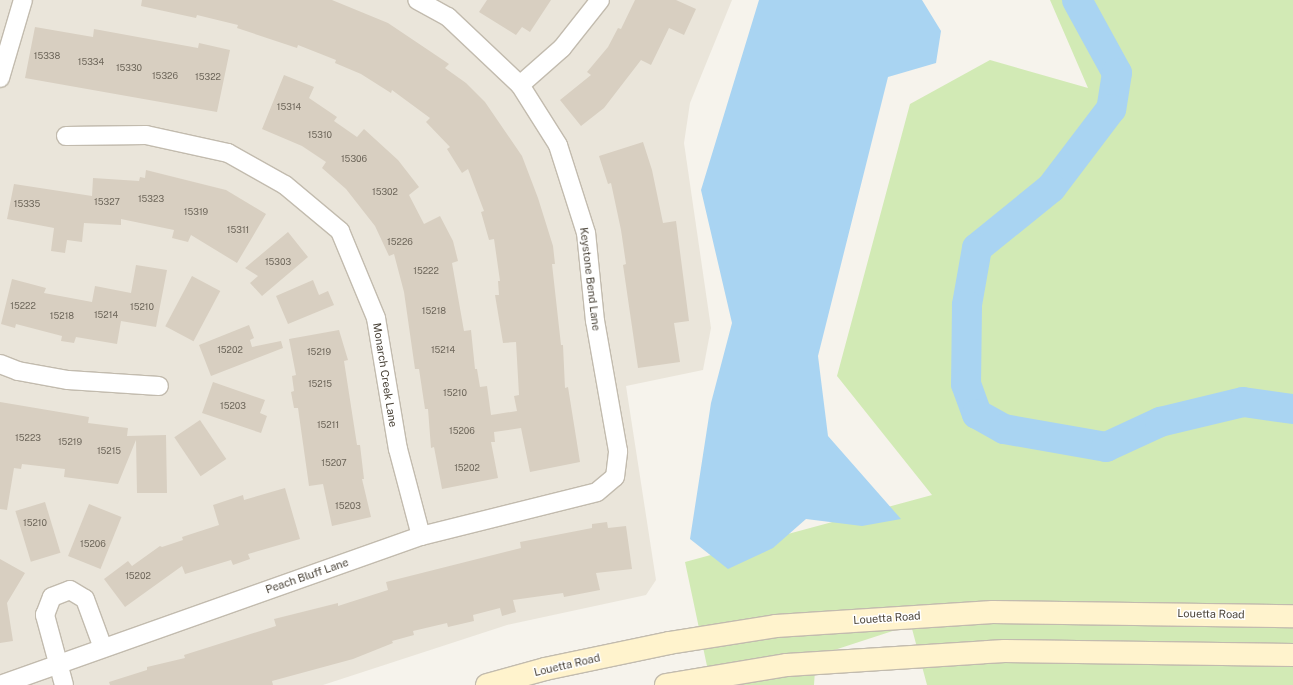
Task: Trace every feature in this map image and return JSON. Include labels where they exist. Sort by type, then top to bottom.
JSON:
[{"type":"main road","name":"Louetta Road","points":[[487,685],[545,669],[669,643],[776,626],[993,612],[1293,616]]},
{"type":"main road","points":[[666,685],[787,665],[1005,651],[1293,655]]},
{"type":"street","points":[[0,78],[23,0]]},
{"type":"street","name":"Keystone Bend Lane","points":[[418,0],[448,16],[520,85],[558,145],[586,233],[595,321],[618,450],[615,476]]},
{"type":"street","points":[[520,85],[562,48],[600,0]]},
{"type":"street","name":"Monarch Creek Lane","points":[[66,136],[146,135],[228,153],[285,185],[340,231],[376,318],[398,449],[421,536]]},
{"type":"street","points":[[0,364],[68,380],[159,386]]},
{"type":"street","name":"Peach Bluff Lane","points":[[0,685],[58,666],[103,648],[421,536],[597,492],[615,476]]},
{"type":"street","points":[[64,685],[45,615],[52,597],[70,590],[84,599],[103,648]]},
{"type":"shaded area","points":[[0,0],[732,0],[690,103],[684,143],[711,328],[703,370],[626,386],[656,580],[646,595],[507,625],[323,685],[0,685]]},
{"type":"green space","points":[[1050,0],[1293,0],[1293,685],[927,685],[911,625],[816,656],[814,685],[711,685],[685,562],[932,495],[837,376],[910,104],[990,60],[1088,88]]},
{"type":"water","points":[[759,0],[922,0],[941,31],[936,63],[888,77],[818,356],[828,436],[901,519],[862,526],[806,519],[773,548],[728,569],[690,539],[711,403],[732,323],[701,190]]},
{"type":"building","points":[[142,0],[332,0],[388,23],[449,64],[445,68],[466,83],[485,102],[522,156],[538,198],[553,246],[555,264],[552,264],[561,345],[563,345],[565,388],[568,387],[580,462],[530,472],[521,428],[494,432],[495,442],[491,442],[498,478],[442,489],[434,447],[431,448],[428,409],[425,409],[419,369],[415,369],[404,292],[394,254],[389,256],[375,226],[346,189],[322,168],[326,162],[302,146],[262,129],[284,75],[314,87],[309,98],[337,117],[334,121],[357,137],[364,129],[398,160],[419,187],[409,195],[424,224],[440,216],[453,241],[458,261],[452,263],[464,331],[471,330],[475,369],[477,369],[480,387],[487,386],[491,415],[517,411],[514,396],[519,395],[516,342],[503,343],[495,295],[499,295],[498,281],[500,281],[494,239],[489,240],[481,212],[484,211],[468,169],[462,173],[447,149],[450,147],[426,122],[430,118],[392,90],[391,93],[361,74],[335,63],[336,60],[298,45],[297,48],[237,28],[238,25],[197,15],[196,18],[141,6]]},
{"type":"building","points":[[487,0],[551,0],[530,32],[522,27],[516,35],[479,12]]},
{"type":"building","points":[[635,0],[676,0],[696,9],[684,35],[669,28],[651,65],[641,60],[604,108],[581,126],[560,100],[591,75],[587,72],[608,47],[618,28],[621,29]]},
{"type":"building","points":[[35,27],[93,37],[94,29],[198,48],[199,43],[230,50],[217,112],[25,78]]},
{"type":"building","points":[[643,142],[652,170],[663,223],[676,221],[689,321],[674,323],[680,362],[638,368],[623,265],[626,264],[621,230],[611,183],[608,184],[599,156]]},
{"type":"building","points":[[146,170],[226,190],[266,214],[237,263],[191,235],[188,242],[172,238],[174,230],[121,219],[121,225],[84,223],[82,242],[67,240],[65,253],[51,251],[54,228],[7,219],[14,184],[92,196],[93,178],[139,181],[140,177],[145,178]]},
{"type":"building","points":[[288,232],[308,257],[262,296],[250,283],[258,276],[245,268]]},
{"type":"building","points":[[136,265],[167,270],[156,327],[121,321],[117,344],[76,337],[74,343],[61,341],[62,336],[16,324],[15,328],[1,324],[12,279],[46,288],[44,293],[92,302],[95,286],[131,293]]},
{"type":"building","points":[[192,276],[220,291],[193,341],[165,326]]},
{"type":"building","points":[[313,280],[319,295],[328,291],[334,305],[288,324],[276,296]]},
{"type":"building","points":[[249,325],[254,338],[250,340],[252,347],[281,341],[283,348],[211,376],[199,345]]},
{"type":"building","points":[[339,330],[348,360],[344,361],[357,445],[360,445],[364,479],[362,479],[371,517],[332,526],[323,484],[309,486],[298,408],[294,408],[291,392],[294,391],[292,376],[296,375],[289,339]]},
{"type":"building","points":[[213,382],[265,400],[260,413],[267,416],[261,433],[202,413]]},
{"type":"building","points":[[0,402],[89,417],[88,423],[128,428],[127,436],[166,435],[167,493],[137,493],[136,440],[118,484],[64,477],[65,469],[22,464],[21,469],[14,468],[7,510],[0,509]]},
{"type":"building","points":[[200,420],[226,459],[201,476],[174,437]]},
{"type":"building","points":[[285,488],[300,539],[248,554],[250,559],[233,565],[231,560],[185,574],[182,566],[125,607],[104,579],[128,561],[132,566],[160,546],[162,547],[183,540],[182,537],[219,525],[213,505],[243,495],[244,500]]},
{"type":"building","points":[[45,502],[60,553],[31,562],[15,511]]},
{"type":"building","points":[[89,504],[121,517],[100,569],[68,556]]},
{"type":"building","points":[[607,522],[608,528],[626,526],[632,569],[596,573],[600,590],[564,597],[563,593],[513,600],[516,612],[502,616],[500,608],[473,615],[474,621],[448,627],[447,623],[413,631],[414,635],[392,641],[393,643],[353,659],[272,681],[273,685],[110,685],[109,682],[147,670],[147,667],[185,658],[184,655],[276,626],[274,619],[338,603],[338,606],[388,590],[386,582],[521,548],[520,542],[592,528],[592,524]]},
{"type":"building","points":[[0,559],[25,573],[7,603],[13,641],[0,643]]},
{"type":"waterway","points":[[1077,0],[1117,73],[1111,109],[1051,188],[977,248],[967,305],[966,384],[977,414],[1004,429],[1106,447],[1160,422],[1243,402],[1293,409]]}]
